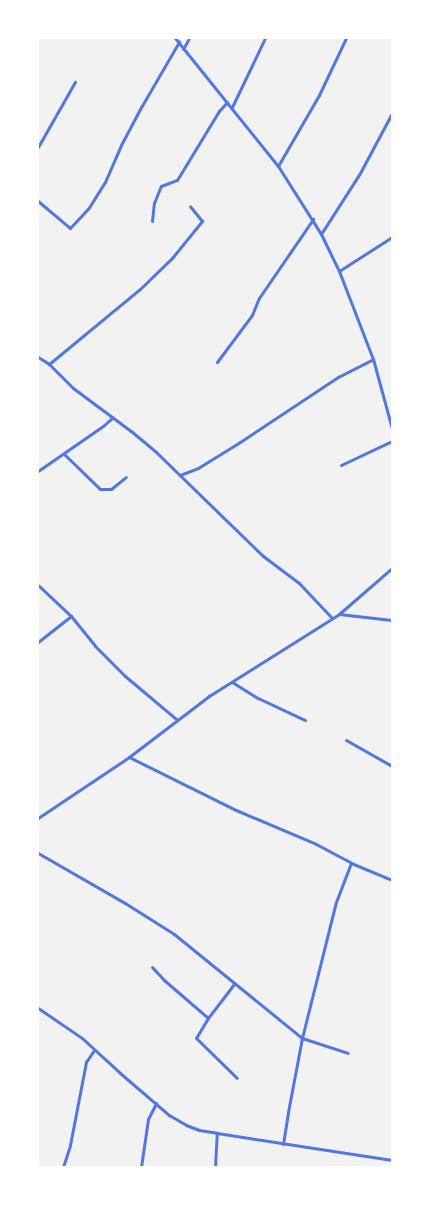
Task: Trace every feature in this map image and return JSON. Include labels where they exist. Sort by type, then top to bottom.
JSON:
[{"type":"street","points":[[175,38],[278,166],[321,234],[339,271],[373,359],[392,429]]},
{"type":"street","points":[[183,48],[188,38]]},
{"type":"street","points":[[232,107],[265,38]]},
{"type":"street","points":[[278,166],[319,95],[346,38]]},
{"type":"street","points":[[38,201],[70,228],[88,209],[105,182],[131,127],[179,42]]},
{"type":"street","points":[[38,147],[75,82]]},
{"type":"street","points":[[152,221],[154,203],[160,186],[177,180],[219,111],[227,102]]},
{"type":"street","points":[[321,234],[360,173],[392,113]]},
{"type":"street","points":[[49,364],[140,290],[172,258],[202,220],[190,206]]},
{"type":"street","points":[[216,362],[252,315],[259,298],[313,220]]},
{"type":"street","points":[[339,271],[392,238]]},
{"type":"street","points":[[38,357],[49,364],[73,388],[113,417],[156,452],[263,556],[299,582],[331,617]]},
{"type":"street","points":[[180,475],[198,468],[338,377],[373,359]]},
{"type":"street","points":[[38,471],[64,454],[113,417]]},
{"type":"street","points":[[341,465],[392,441]]},
{"type":"street","points":[[64,454],[100,489],[110,489],[126,477]]},
{"type":"street","points":[[38,818],[129,757],[176,719],[209,696],[331,617],[338,614],[392,568]]},
{"type":"street","points":[[38,585],[71,616],[90,641],[125,676],[176,719]]},
{"type":"street","points":[[338,614],[392,620]]},
{"type":"street","points":[[38,642],[71,616]]},
{"type":"street","points":[[232,682],[258,698],[305,720]]},
{"type":"street","points":[[346,740],[392,766]]},
{"type":"street","points":[[129,757],[236,810],[316,844],[351,863],[392,880]]},
{"type":"street","points":[[38,853],[125,902],[174,934],[302,1038],[348,1053]]},
{"type":"street","points":[[284,1144],[288,1112],[302,1038],[336,902],[351,863]]},
{"type":"street","points":[[152,967],[164,980],[208,1018]]},
{"type":"street","points":[[234,984],[208,1018],[196,1038],[237,1078]]},
{"type":"street","points":[[38,1008],[64,1024],[169,1115],[186,1125],[217,1133],[392,1160]]},
{"type":"street","points":[[63,1167],[70,1145],[86,1062],[94,1050]]},
{"type":"street","points":[[141,1167],[148,1120],[156,1103]]},
{"type":"street","points":[[215,1167],[217,1133]]}]
